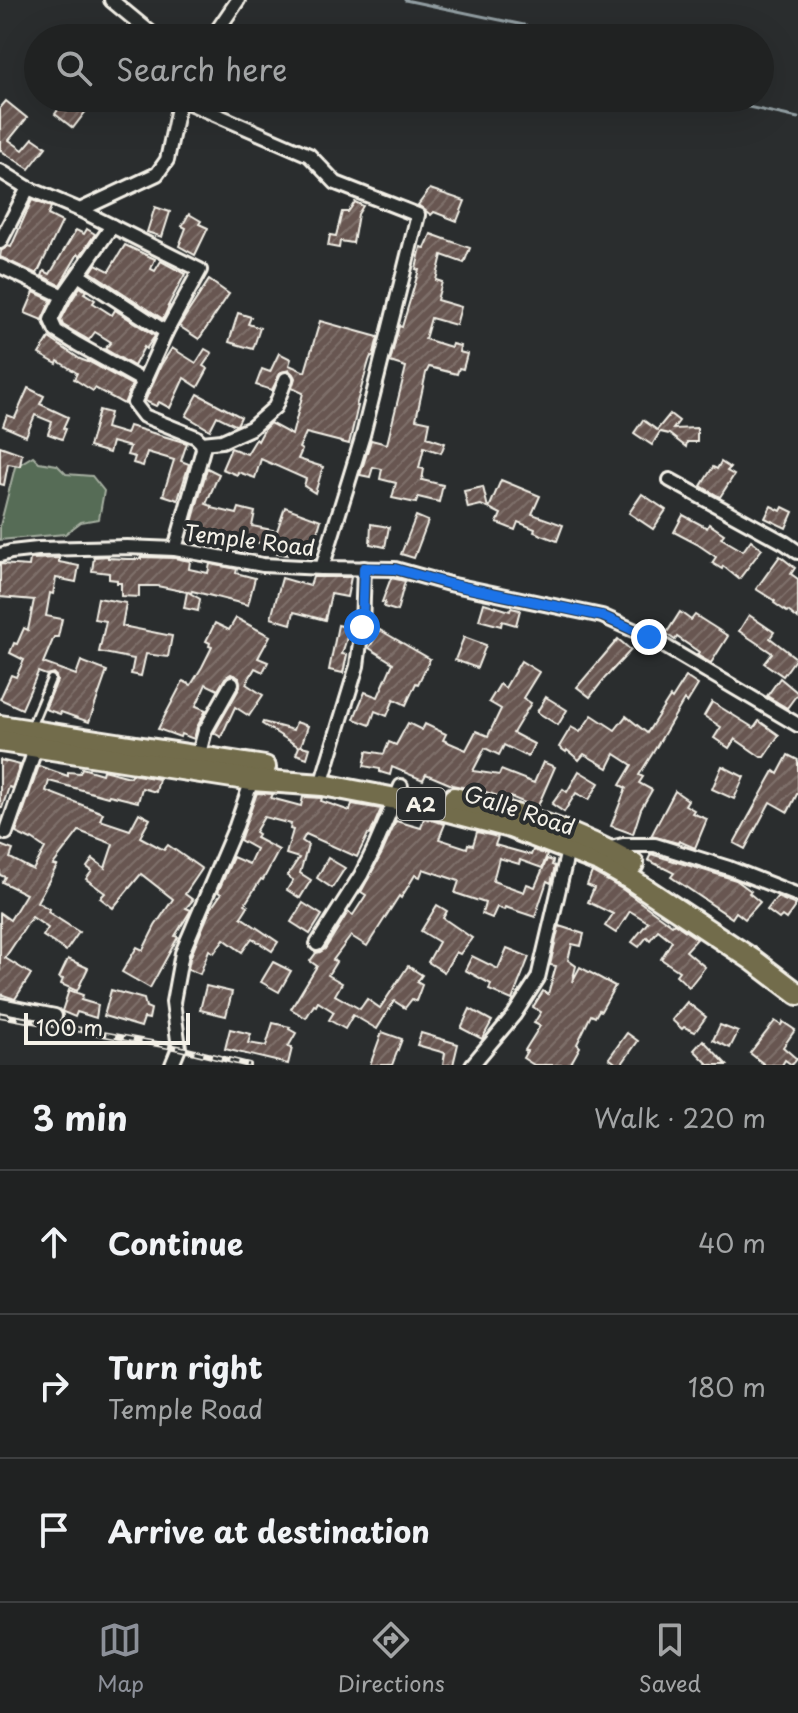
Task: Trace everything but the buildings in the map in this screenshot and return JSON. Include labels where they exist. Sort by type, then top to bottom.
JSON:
[{"type":"highway","name":"Galle Road","points":[[0,726],[33,738],[254,773],[322,778],[515,813],[604,856],[712,916],[798,977]]},
{"type":"highway","name":"Galle Road","points":[[0,741],[33,738],[198,757],[254,773]]},
{"type":"highway","name":"Galle Road","points":[[604,856],[798,994]]},
{"type":"street","points":[[111,0],[139,24]]},
{"type":"street","points":[[222,24],[238,0]]},
{"type":"street","points":[[80,210],[157,174],[167,160],[177,112]]},
{"type":"street","points":[[210,112],[309,155],[336,183],[418,215],[363,435],[322,568]]},
{"type":"street","points":[[0,171],[28,188],[80,210],[200,270],[166,332],[134,403],[144,416],[196,437],[202,443],[203,449],[175,549]]},
{"type":"street","points":[[0,242],[28,188]]},
{"type":"street","points":[[112,226],[63,296],[51,320],[56,331],[145,382]]},
{"type":"street","points":[[0,266],[63,296]]},
{"type":"street","points":[[78,275],[166,332]]},
{"type":"street","points":[[202,443],[222,441],[251,428],[275,407],[286,379]]},
{"type":"street","points":[[670,480],[798,552]]},
{"type":"street","name":"Temple Road","points":[[0,555],[38,549],[127,547],[175,549],[263,565],[395,569],[449,584],[602,616],[649,637],[796,719]]},
{"type":"street","points":[[322,778],[357,666],[364,568]]},
{"type":"street","points":[[198,757],[205,731],[232,683]]},
{"type":"street","points":[[6,833],[33,738]]},
{"type":"street","points":[[173,1065],[179,1048],[173,1002],[182,953],[236,826],[254,773]]},
{"type":"street","points":[[317,944],[361,875],[398,792]]},
{"type":"street","points":[[472,1065],[514,1015],[538,978],[570,842]]},
{"type":"street","points":[[604,856],[623,845],[655,845],[729,868],[798,895]]},
{"type":"street","points":[[0,1005],[55,1016]]},
{"type":"lane","points":[[33,738],[51,679]]},
{"type":"green space","points":[[33,456],[39,462],[57,465],[66,474],[92,476],[104,491],[99,519],[81,522],[65,534],[0,540],[0,526],[15,467]]},
{"type":"waterway","points":[[405,0],[519,24]]},
{"type":"waterway","points":[[771,112],[798,118]]},
{"type":"railway","points":[[0,1015],[179,1048],[249,1065]]},
{"type":"route","points":[[362,627],[364,568],[395,569],[449,584],[602,616],[649,637]]}]
